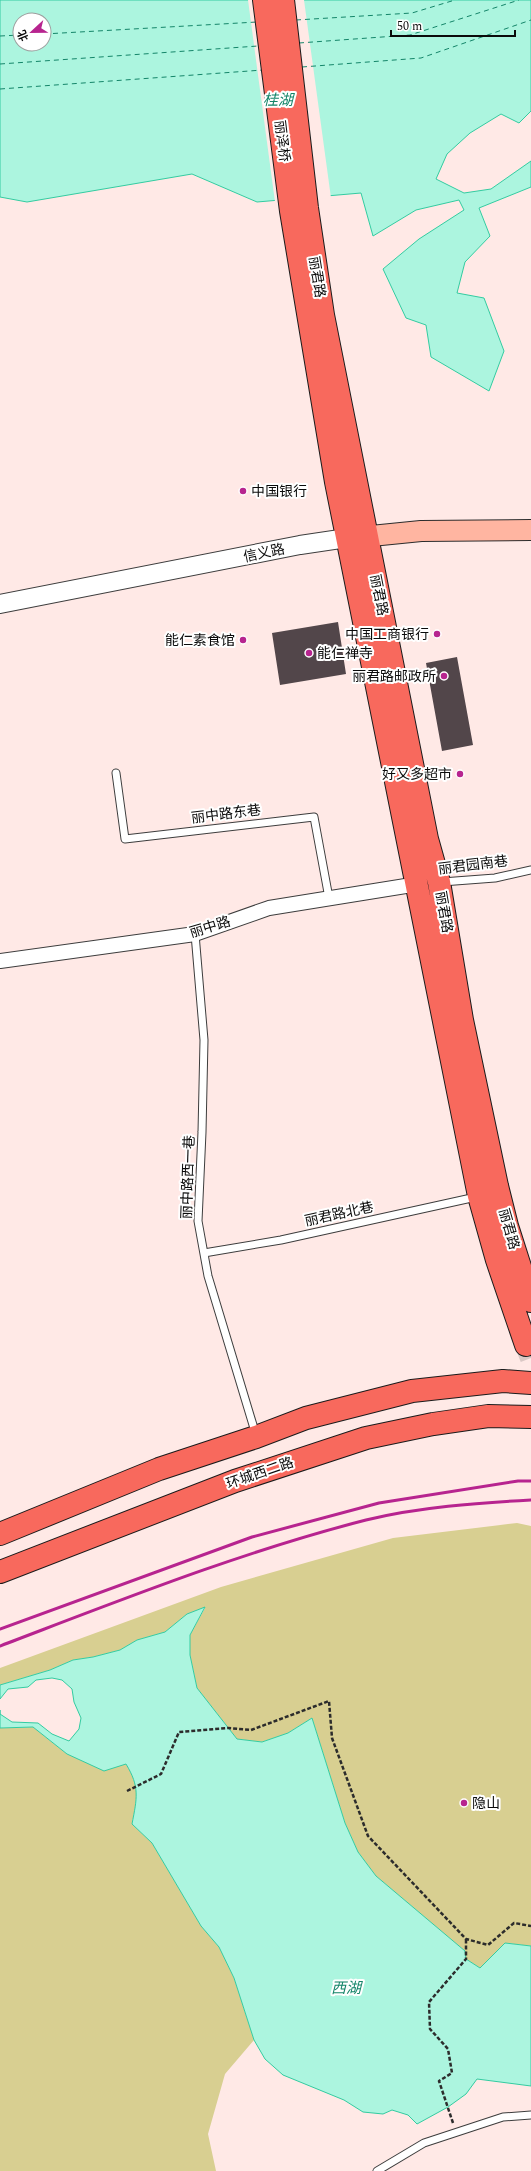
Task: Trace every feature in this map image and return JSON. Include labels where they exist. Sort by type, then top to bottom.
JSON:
[{"type":"main road","name":"丽泽桥","points":[[264,0],[299,209]]},
{"type":"main road","name":"丽君路","points":[[283,0],[299,209],[357,537],[428,883],[462,1020],[497,1186],[507,1226],[531,1300]]},
{"type":"main road","name":"信义路","points":[[357,537],[421,531],[531,530]]},
{"type":"main road","name":"丽君路","points":[[428,883],[453,1075],[479,1196],[497,1260],[526,1345]]},
{"type":"main road","points":[[0,1534],[159,1469],[256,1438],[306,1418],[412,1391],[503,1381],[531,1383]]},
{"type":"main road","name":"环城西二路","points":[[0,1572],[235,1481],[366,1438],[433,1424],[488,1416],[531,1417]]},
{"type":"street","name":"信义路","points":[[0,604],[300,545],[357,537]]},
{"type":"street","name":"丽中路","points":[[0,961],[194,934],[269,908],[428,883]]},
{"type":"lane","name":"丽中路东巷","points":[[116,773],[125,839],[314,817],[329,898]]},
{"type":"lane","name":"丽君园南巷","points":[[428,883],[495,878],[531,870]]},
{"type":"lane","name":"丽中路西一巷","points":[[194,934],[204,1040],[198,1221],[208,1276],[256,1438]]},
{"type":"lane","name":"丽君路北巷","points":[[204,1253],[281,1240],[479,1196]]},
{"type":"lane","points":[[377,2171],[424,2143],[503,2117],[531,2115]]},
{"type":"path","points":[[127,1791],[160,1774],[179,1732],[228,1728],[251,1730],[329,1701],[332,1738],[368,1836],[466,1939],[488,1945],[514,1923],[531,1926]]},
{"type":"path","points":[[448,2108],[439,2081],[452,2073],[448,2049],[430,2029],[429,2002],[466,1959],[466,1939]]},
{"type":"shaded area","points":[[517,1523],[531,1526],[531,1946],[505,1943],[480,1968],[466,1959],[465,1951],[376,1876],[358,1852],[345,1823],[312,1718],[288,1733],[262,1742],[237,1739],[197,1688],[190,1655],[190,1635],[205,1608],[187,1614],[165,1632],[137,1640],[120,1650],[93,1657],[73,1660],[50,1670],[0,1685],[0,1668],[221,1587],[393,1538]]},
{"type":"shaded area","points":[[33,1727],[67,1754],[126,1764],[134,1779],[136,1793],[132,1824],[152,1843],[201,1926],[219,1947],[234,1978],[254,2040],[225,2074],[208,2134],[216,2171],[0,2171],[0,1728]]},
{"type":"water","name":"桂湖","points":[[0,0],[531,0],[531,111],[519,123],[501,114],[470,133],[447,154],[436,179],[464,193],[491,189],[531,161],[531,187],[479,208],[490,236],[465,262],[457,293],[484,298],[504,351],[489,391],[431,357],[426,325],[406,318],[383,269],[419,239],[464,210],[459,200],[416,210],[373,236],[361,193],[257,202],[192,174],[27,202],[0,197]]},
{"type":"water","name":"西湖","points":[[205,1607],[190,1635],[190,1655],[197,1688],[237,1739],[262,1742],[288,1733],[312,1718],[345,1823],[358,1852],[376,1876],[465,1951],[466,1959],[480,1968],[505,1943],[531,1946],[531,2086],[477,2079],[466,2094],[448,2107],[417,2124],[408,2115],[392,2110],[383,2114],[363,2112],[344,2100],[283,2075],[265,2059],[254,2040],[234,1978],[219,1947],[201,1926],[152,1843],[132,1824],[136,1793],[134,1779],[126,1764],[104,1771],[67,1754],[33,1727],[0,1728],[0,1714],[12,1722],[38,1723],[52,1734],[69,1741],[79,1729],[81,1718],[74,1702],[72,1689],[62,1680],[52,1678],[36,1680],[28,1687],[8,1689],[0,1699],[0,1685],[50,1670],[73,1660],[93,1657],[120,1650],[137,1640],[165,1632],[187,1614]]},
{"type":"pier","points":[[248,0],[304,0],[331,198],[275,202]]},
{"type":"building","name":"能仁禅寺","points":[[338,622],[346,674],[280,685],[272,633]]},
{"type":"building","points":[[457,657],[473,745],[442,751],[426,663]]},
{"type":"ferry route","points":[[296,20],[412,13],[455,0]]},
{"type":"ferry route","points":[[299,43],[410,35],[519,0]]},
{"type":"ferry route","points":[[302,67],[421,58],[531,20]]},
{"type":"ferry route","points":[[52,34],[257,22]]},
{"type":"ferry route","points":[[0,36],[12,35]]},
{"type":"ferry route","points":[[0,64],[258,46]]},
{"type":"ferry route","points":[[0,89],[263,70]]},
{"type":"tunnel","points":[[526,1345],[531,1358]]},
{"type":"railway","points":[[0,1629],[252,1537],[379,1503],[518,1481],[531,1481]]},
{"type":"railway","points":[[0,1646],[91,1611],[227,1562],[366,1520],[427,1509],[469,1504],[531,1500]]},
{"type":"place","name":"中国银行","points":[[243,491]]},
{"type":"place","name":"中国工商银行","points":[[437,634]]},
{"type":"place","name":"能仁素食馆","points":[[243,640]]},
{"type":"place","name":"能仁禅寺","points":[[309,653]]},
{"type":"place","name":"丽君路邮政所","points":[[444,676]]},
{"type":"place","name":"好又多超市","points":[[460,774]]},
{"type":"place","name":"隐山","points":[[464,1803]]}]
